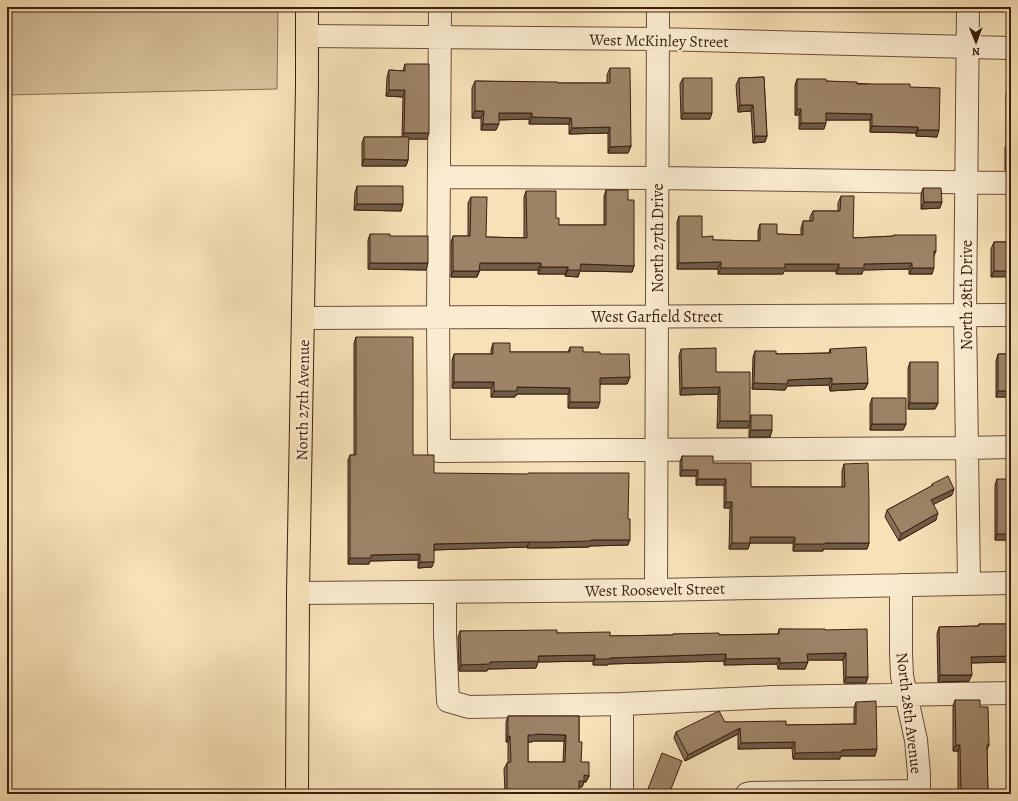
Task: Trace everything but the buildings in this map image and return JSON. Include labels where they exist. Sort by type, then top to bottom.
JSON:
[{"type":"main road","name":"North 27th Avenue","points":[[297,794],[298,593],[307,86],[307,7]]},
{"type":"street","points":[[440,7],[438,317],[439,451],[968,448],[1011,446]]},
{"type":"street","name":"North 27th Drive","points":[[656,590],[658,7]]},
{"type":"street","name":"North 28th Drive","points":[[968,7],[965,315],[969,583]]},
{"type":"street","name":"West McKinley Street","points":[[307,36],[658,39],[1011,48]]},
{"type":"street","points":[[439,177],[658,178],[1011,183]]},
{"type":"street","name":"West Garfield Street","points":[[303,318],[1011,315]]},
{"type":"street","name":"West Roosevelt Street","points":[[298,593],[656,590],[1011,582]]},
{"type":"street","name":"North 28th Avenue","points":[[901,585],[902,676],[916,740],[919,792]]},
{"type":"street","points":[[445,592],[448,701],[469,707],[622,704],[773,696],[1011,693]]},
{"type":"street","points":[[622,704],[622,794]]},
{"type":"street","points":[[746,794],[919,792]]},
{"type":"shaded area","points":[[7,7],[278,7],[277,89],[7,95]]}]
